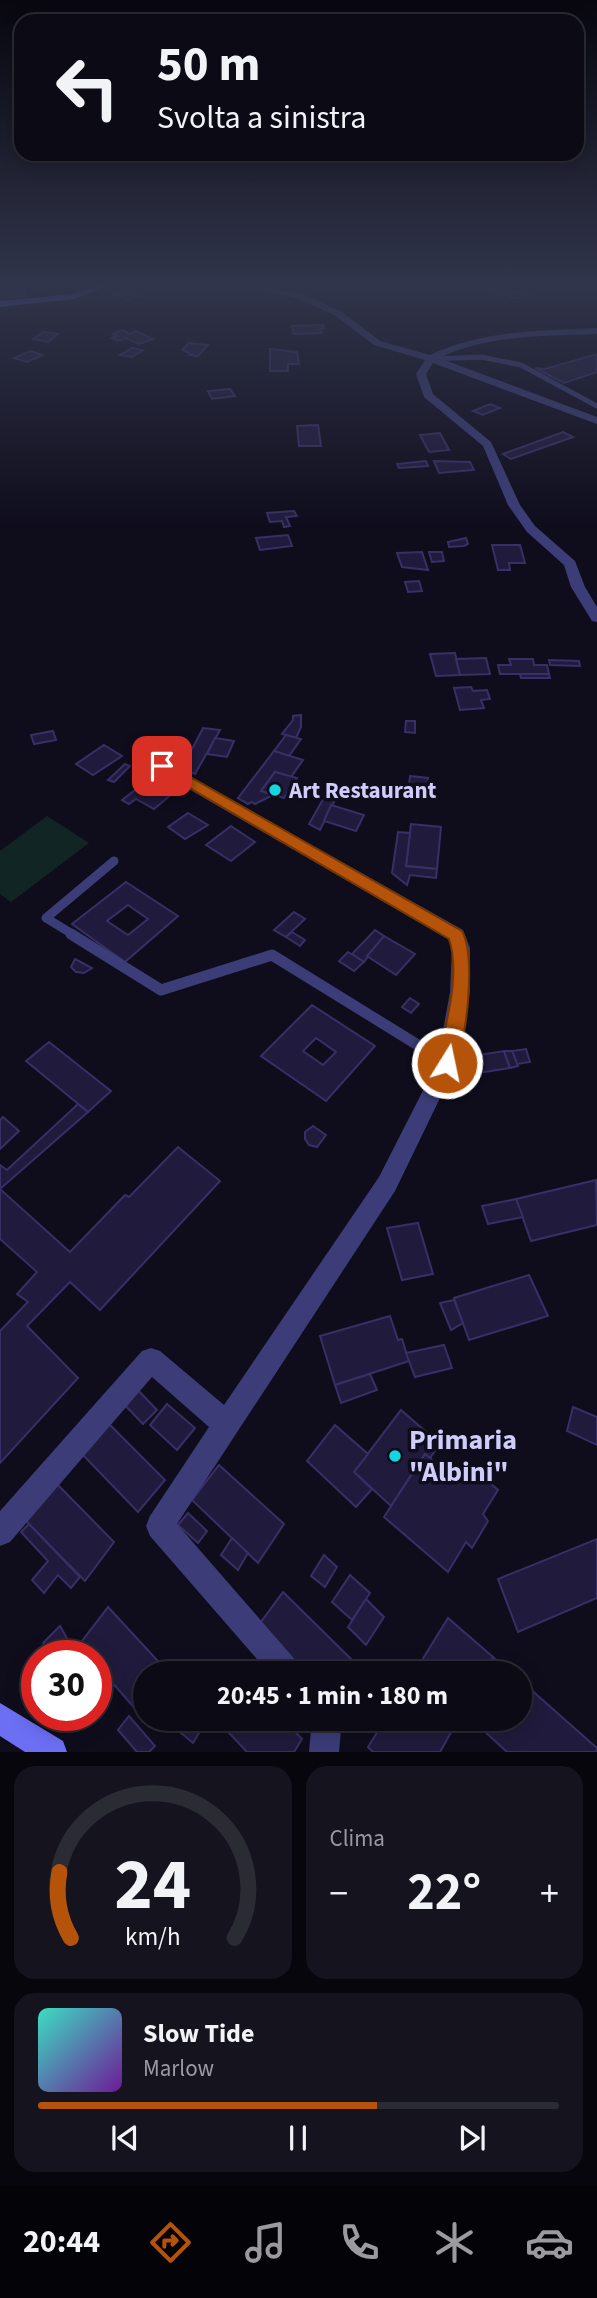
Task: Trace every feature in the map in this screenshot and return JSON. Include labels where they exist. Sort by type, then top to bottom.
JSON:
[{"type":"street","points":[[429,364],[423,375],[425,390],[487,444],[514,506],[531,529],[570,564],[578,587],[597,618]]},
{"type":"street","points":[[445,364],[597,421]]},
{"type":"street","points":[[162,766],[456,935],[461,948],[460,992],[447,1063],[387,1184],[160,1526],[278,1661]]},
{"type":"street","points":[[0,1532],[151,1360],[226,1424]]},
{"type":"street","points":[[0,1718],[52,1752]]},
{"type":"street","points":[[324,1752],[326,1731]]},
{"type":"lane","points":[[515,364],[597,406]]},
{"type":"lane","points":[[114,861],[46,918],[161,990],[272,955],[447,1063]]},
{"type":"green space","points":[[47,816],[89,843],[11,902],[0,894],[0,851]]},
{"type":"building","points":[[270,364],[299,364],[288,364],[288,371],[270,371]]},
{"type":"building","points":[[563,364],[597,364],[597,372],[564,383],[535,368],[545,369]]},
{"type":"building","points":[[230,389],[235,396],[212,399],[208,391]]},
{"type":"building","points":[[490,404],[500,408],[483,415],[473,411]]},
{"type":"building","points":[[318,425],[321,446],[299,446],[297,426]]},
{"type":"building","points":[[563,432],[573,437],[511,459],[503,454]]},
{"type":"building","points":[[440,433],[449,450],[429,452],[420,435]]},
{"type":"building","points":[[426,461],[428,466],[399,468],[397,464]]},
{"type":"building","points":[[434,461],[470,462],[474,470],[439,473]]},
{"type":"building","points":[[294,511],[297,516],[286,517],[290,526],[284,527],[282,521],[270,522],[267,513]]},
{"type":"building","points":[[288,535],[292,546],[260,550],[256,538]]},
{"type":"building","points":[[466,538],[468,544],[449,547],[448,542]]},
{"type":"building","points":[[492,545],[520,545],[525,563],[509,563],[510,570],[498,570]]},
{"type":"building","points":[[422,552],[428,570],[402,567],[397,553]]},
{"type":"building","points":[[429,552],[442,552],[444,561],[432,562]]},
{"type":"building","points":[[419,581],[422,591],[408,592],[405,582]]},
{"type":"building","points":[[455,653],[460,675],[436,676],[430,654]]},
{"type":"building","points":[[486,658],[490,674],[460,675],[456,659]]},
{"type":"building","points":[[509,659],[533,659],[534,665],[547,665],[549,674],[500,674],[498,665],[511,665]]},
{"type":"building","points":[[549,660],[579,661],[580,666],[550,665]]},
{"type":"building","points":[[520,674],[549,674],[550,678],[521,678]]},
{"type":"building","points":[[471,687],[473,691],[487,690],[490,699],[481,700],[484,708],[460,710],[454,688]]},
{"type":"building","points":[[301,715],[301,727],[296,738],[282,734],[293,716]]},
{"type":"building","points":[[406,721],[415,721],[415,733],[405,732]]},
{"type":"building","points":[[203,728],[220,730],[195,774],[178,766],[189,755]]},
{"type":"building","points":[[53,731],[56,740],[34,744],[31,735]]},
{"type":"building","points":[[286,735],[301,739],[289,756],[274,751]]},
{"type":"building","points":[[215,738],[234,741],[227,757],[207,754]]},
{"type":"building","points":[[104,745],[122,756],[93,775],[76,764]]},
{"type":"building","points":[[274,751],[303,760],[291,777],[275,772],[261,791],[273,795],[255,804],[248,804],[238,798]]},
{"type":"building","points":[[125,764],[130,766],[114,782],[108,780]]},
{"type":"building","points":[[275,772],[297,778],[284,798],[261,791]]},
{"type":"building","points":[[410,776],[428,778],[426,794],[408,793]]},
{"type":"building","points":[[151,782],[172,794],[154,809],[136,799],[129,804],[122,800],[140,786],[144,788]]},
{"type":"building","points":[[326,794],[337,796],[320,830],[309,824]]},
{"type":"building","points":[[331,805],[364,815],[356,831],[324,821]]},
{"type":"building","points":[[188,813],[208,825],[185,839],[168,827]]},
{"type":"building","points":[[411,824],[441,827],[437,869],[406,866]]},
{"type":"building","points":[[231,826],[255,842],[231,861],[206,845]]},
{"type":"building","points":[[398,832],[410,833],[406,866],[437,869],[436,878],[410,875],[407,885],[392,873]]},
{"type":"building","points":[[126,882],[178,916],[125,962],[72,924]],"holes":[[[128,905],[148,919],[128,935],[107,921]]]},
{"type":"building","points":[[294,912],[305,919],[286,937],[274,930]]},
{"type":"building","points":[[375,930],[384,936],[364,962],[352,954]]},
{"type":"building","points":[[292,932],[305,940],[300,946],[286,937]]},
{"type":"building","points":[[384,936],[415,954],[396,975],[367,956]]},
{"type":"building","points":[[348,952],[364,962],[354,971],[339,961]]},
{"type":"building","points":[[75,959],[92,968],[84,973],[76,972],[71,967]]},
{"type":"building","points":[[410,998],[419,1004],[411,1013],[402,1007]]},
{"type":"building","points":[[312,1005],[375,1046],[326,1101],[261,1056]],"holes":[[[316,1038],[336,1052],[323,1065],[303,1051]]]},
{"type":"building","points":[[49,1042],[111,1091],[88,1112],[26,1061]]},
{"type":"building","points":[[526,1049],[530,1062],[517,1064],[512,1051]]},
{"type":"building","points":[[504,1051],[510,1068],[466,1075],[460,1058]]},
{"type":"building","points":[[504,1051],[512,1051],[518,1066],[510,1068]]},
{"type":"building","points":[[78,1104],[88,1112],[0,1189],[0,1165],[7,1170]]},
{"type":"building","points":[[3,1117],[19,1131],[0,1149],[0,1120]]},
{"type":"building","points":[[313,1126],[326,1135],[317,1147],[309,1145],[305,1139],[305,1132]]},
{"type":"building","points":[[178,1147],[220,1181],[100,1310],[70,1282],[27,1326],[78,1378],[0,1463],[0,1331],[28,1302],[17,1294],[37,1272],[0,1239],[0,1189],[70,1252],[125,1195],[129,1197]]},
{"type":"building","points":[[596,1180],[597,1225],[531,1241],[516,1199]]},
{"type":"building","points":[[516,1199],[523,1217],[488,1224],[482,1206]]},
{"type":"building","points":[[418,1223],[433,1274],[402,1280],[387,1228]]},
{"type":"building","points":[[529,1275],[548,1316],[469,1340],[454,1298]]},
{"type":"building","points":[[454,1300],[463,1323],[451,1330],[440,1303]]},
{"type":"building","points":[[390,1316],[398,1340],[402,1339],[409,1361],[335,1385],[320,1336]]},
{"type":"building","points":[[444,1345],[452,1368],[415,1377],[406,1353]]},
{"type":"building","points":[[370,1374],[377,1390],[341,1403],[335,1385]]},
{"type":"building","points":[[134,1386],[157,1410],[143,1424],[120,1400]]},
{"type":"building","points":[[167,1404],[195,1428],[177,1450],[150,1425]]},
{"type":"building","points":[[573,1407],[597,1417],[597,1445],[567,1431]]},
{"type":"building","name":"Primaria \"Albini\"","points":[[401,1410],[440,1444],[430,1458],[425,1454],[391,1506],[354,1472]]},
{"type":"building","points":[[107,1422],[165,1480],[138,1512],[81,1453]]},
{"type":"building","points":[[335,1425],[368,1454],[354,1472],[372,1489],[356,1507],[307,1461]]},
{"type":"building","points":[[425,1454],[459,1482],[469,1465],[498,1490],[483,1514],[488,1521],[472,1548],[466,1542],[448,1572],[384,1517]]},
{"type":"building","points":[[219,1465],[284,1524],[258,1563],[192,1500]]},
{"type":"building","points":[[54,1481],[114,1542],[85,1581],[23,1518]]},
{"type":"building","points":[[188,1513],[207,1531],[198,1543],[178,1525]]},
{"type":"building","points":[[29,1524],[80,1577],[71,1588],[58,1575],[44,1593],[32,1580],[48,1561],[21,1532]]},
{"type":"building","points":[[232,1538],[248,1553],[238,1570],[221,1555]]},
{"type":"building","points":[[597,1539],[597,1598],[518,1632],[498,1579]]},
{"type":"building","points":[[324,1555],[337,1567],[325,1587],[311,1576]]},
{"type":"building","points":[[350,1575],[370,1593],[352,1620],[332,1602]]},
{"type":"building","points":[[283,1592],[351,1659],[292,1661],[258,1626]]},
{"type":"building","points":[[366,1599],[384,1617],[366,1645],[348,1627]]},
{"type":"building","points":[[108,1607],[158,1661],[133,1661],[133,1706],[112,1682],[112,1640],[83,1640]]},
{"type":"building","points":[[448,1618],[493,1657],[491,1661],[421,1661]]},
{"type":"building","points":[[60,1626],[68,1640],[46,1640]]},
{"type":"building","points":[[532,1691],[597,1748],[597,1752],[507,1752],[484,1731],[532,1731]]},
{"type":"building","points":[[129,1716],[133,1721],[133,1731],[142,1731],[155,1746],[149,1752],[137,1752],[118,1730]]},
{"type":"building","points":[[179,1731],[200,1731],[193,1743]]},
{"type":"building","points":[[227,1731],[294,1731],[302,1739],[294,1752],[247,1752]]},
{"type":"building","points":[[378,1731],[452,1731],[440,1752],[373,1752],[368,1747]]},
{"type":"place","name":"Art Restaurant","points":[[275,790]]},
{"type":"place","name":"Primaria \"Albini\"","points":[[395,1456]]},
{"type":"route","points":[[162,766],[456,935],[461,948],[460,992],[447,1063]]}]
